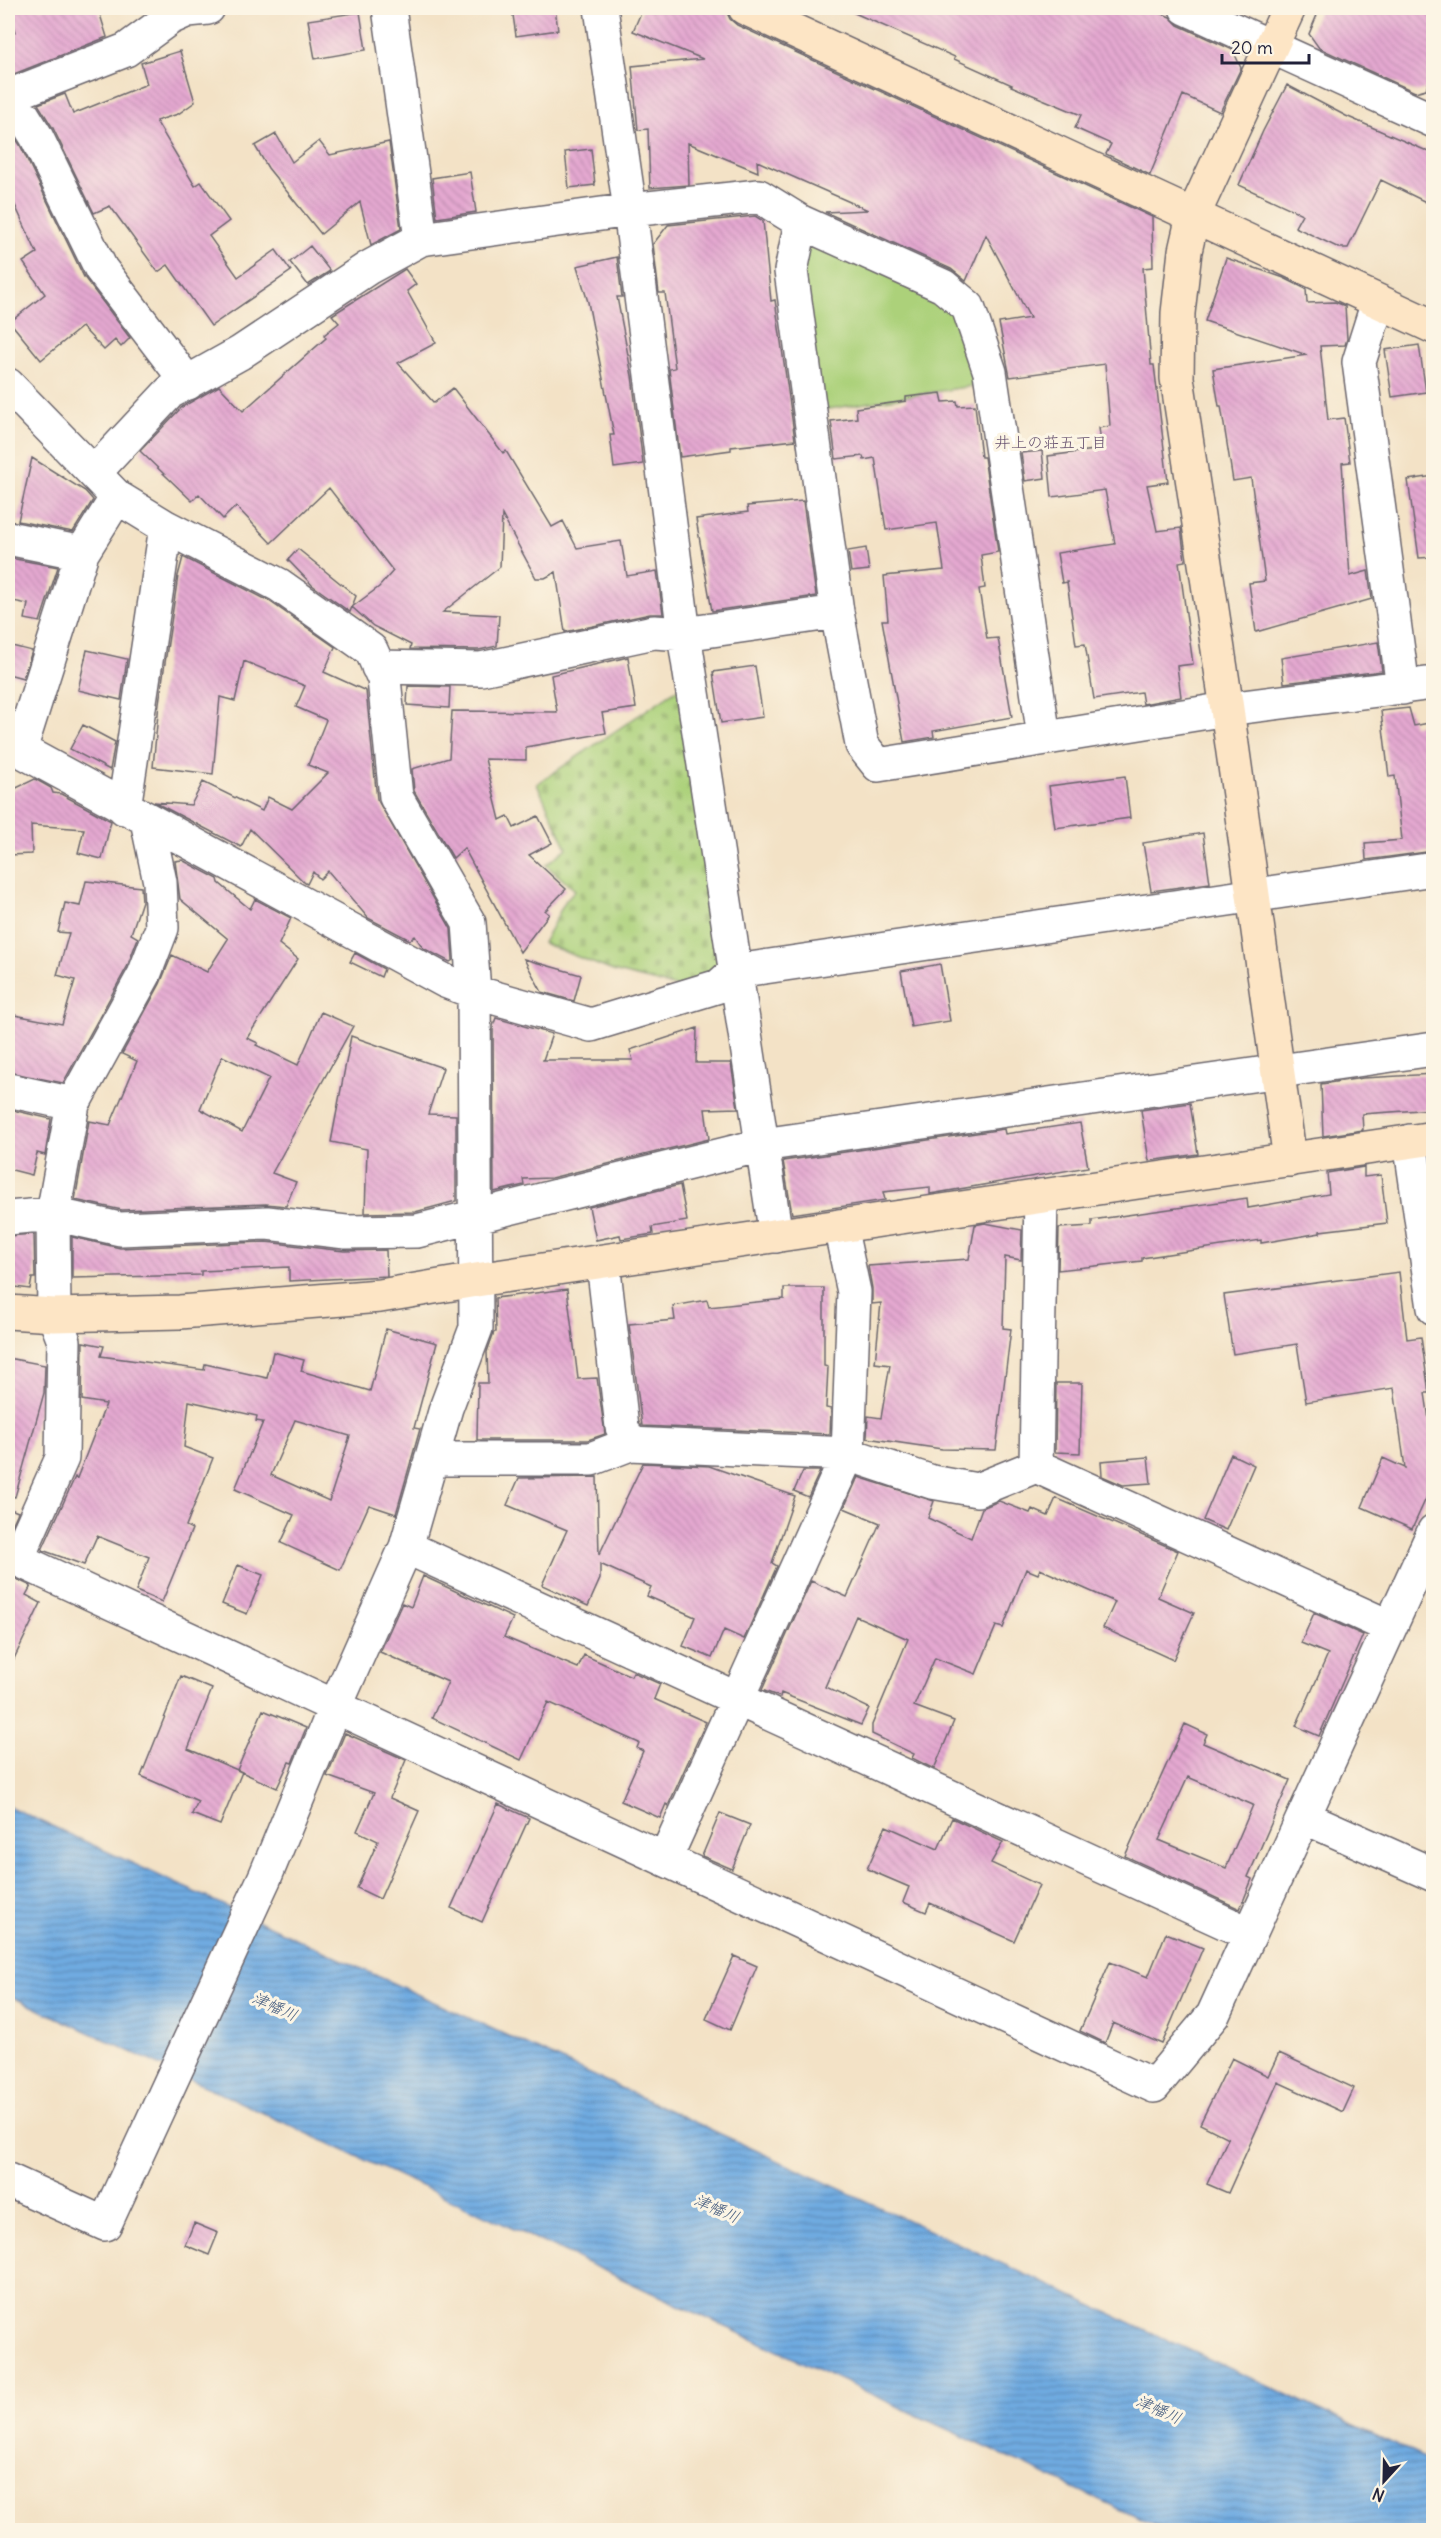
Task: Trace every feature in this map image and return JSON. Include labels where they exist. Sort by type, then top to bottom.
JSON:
[{"type":"street","points":[[188,383],[101,269],[36,136],[9,93],[126,50],[170,18],[188,10],[208,8]]},
{"type":"street","points":[[389,8],[421,239]]},
{"type":"street","points":[[601,8],[630,210],[684,634],[776,1236]]},
{"type":"street","points":[[745,8],[788,17],[1193,216],[1434,327]]},
{"type":"street","points":[[1186,8],[1434,121]]},
{"type":"street","points":[[1288,8],[1193,216],[1185,251],[1178,313],[1177,378],[1227,709],[1290,1160]]},
{"type":"street","points":[[95,472],[170,392],[240,353],[368,268],[421,239],[630,210],[759,196],[801,222],[943,286],[968,307],[990,372],[1044,737]]},
{"type":"street","points":[[801,222],[791,271],[837,612],[862,745],[878,765],[1227,709],[1418,686],[1359,362],[1378,302]]},
{"type":"street","points":[[8,385],[117,497],[166,526],[279,585],[371,650],[384,678],[396,797],[469,923],[474,992],[476,1280],[476,1328],[446,1408],[406,1547],[336,1705],[265,1877],[105,2224],[8,2180]]},
{"type":"street","points":[[117,497],[82,553],[14,750],[445,981],[474,992],[591,1025],[719,986],[736,971],[1434,869]]},
{"type":"street","points":[[166,526],[136,814],[160,882],[162,928],[144,975],[73,1104],[53,1214],[54,1315],[64,1341],[62,1458],[12,1557],[336,1705],[1154,2086],[1213,2015],[1434,1531]]},
{"type":"street","points":[[8,538],[82,553]]},
{"type":"street","points":[[378,668],[481,669],[654,632],[684,634],[837,612]]},
{"type":"street","points":[[8,1218],[53,1214],[120,1229],[267,1222],[346,1232],[417,1231],[762,1145],[1434,1049]]},
{"type":"street","points":[[8,1090],[73,1104]]},
{"type":"street","points":[[8,1312],[54,1315],[180,1312],[380,1296],[1422,1140],[1434,1308]]},
{"type":"street","points":[[1036,1466],[1041,1196]]},
{"type":"street","points":[[665,1859],[848,1454],[854,1292],[840,1226]]},
{"type":"street","points":[[603,1262],[622,1427],[630,1444]]},
{"type":"street","points":[[431,1459],[591,1459],[630,1444],[848,1454],[932,1482],[977,1490],[1036,1466],[1390,1627]]},
{"type":"street","points":[[406,1547],[1250,1934]]},
{"type":"street","points":[[1304,1817],[1434,1875]]},
{"type":"green space","points":[[808,231],[963,314],[984,384],[817,411],[799,272]]},
{"type":"green space","points":[[682,686],[721,975],[680,988],[613,971],[543,943],[566,900],[575,890],[546,865],[567,848],[537,784]]},
{"type":"water","name":"津幡川","points":[[8,1806],[1433,2462],[1433,2530],[1165,2530],[8,1995]]},
{"type":"building","points":[[8,8],[98,8],[107,37],[14,74],[8,72],[8,34],[15,32]]},
{"type":"building","points":[[512,8],[555,8],[558,30],[516,36]]},
{"type":"building","points":[[643,8],[715,8],[727,13],[737,25],[1152,217],[1153,267],[1143,268],[1151,365],[1154,365],[1168,482],[1147,485],[1157,531],[1181,528],[1185,561],[1179,562],[1193,664],[1177,666],[1181,697],[1143,704],[1141,692],[1094,699],[1085,644],[1076,645],[1067,582],[1062,583],[1057,553],[1115,544],[1105,490],[1052,497],[1048,456],[1102,449],[1099,428],[1110,426],[1105,364],[1010,377],[999,323],[1030,318],[986,235],[966,281],[951,269],[825,212],[868,210],[757,161],[758,172],[688,143],[689,185],[650,188],[648,129],[638,130],[632,66],[703,59],[633,31]]},
{"type":"building","points":[[843,8],[1149,8],[1170,17],[1178,25],[1233,50],[1241,68],[1220,112],[1183,95],[1150,175],[1106,154],[1111,144],[1075,128],[1081,115],[1011,86],[954,59],[955,57]]},
{"type":"building","points":[[1320,8],[1434,8],[1434,70],[1426,89],[1415,92],[1319,48],[1309,34]]},
{"type":"building","points":[[360,12],[366,50],[315,59],[308,20]]},
{"type":"building","points":[[180,51],[195,102],[178,114],[156,121],[195,186],[201,182],[229,221],[209,236],[238,277],[276,250],[291,271],[211,326],[168,265],[158,272],[110,206],[94,213],[53,128],[38,104],[65,94],[73,114],[147,84],[141,63]]},
{"type":"building","points":[[1287,85],[1346,116],[1434,154],[1434,206],[1381,180],[1348,248],[1339,248],[1295,227],[1302,214],[1239,185]]},
{"type":"building","points":[[8,126],[20,145],[84,277],[130,338],[121,347],[115,340],[104,350],[82,327],[41,360],[10,322],[45,294],[23,262],[37,253],[8,190]]},
{"type":"building","points":[[276,134],[292,162],[319,141],[330,155],[389,142],[401,229],[371,245],[360,202],[321,234],[268,168],[255,146]]},
{"type":"building","points":[[591,149],[595,185],[569,188],[565,152]]},
{"type":"building","points":[[470,172],[476,212],[437,218],[432,178]]},
{"type":"building","points":[[755,216],[763,221],[771,301],[775,300],[795,440],[731,447],[731,450],[680,457],[669,369],[675,368],[665,293],[659,293],[653,244],[668,225]]},
{"type":"building","points":[[310,246],[330,271],[308,285],[290,262]]},
{"type":"building","points":[[617,257],[622,297],[617,297],[632,376],[643,464],[614,468],[610,435],[614,435],[588,302],[577,266]]},
{"type":"building","points":[[1226,258],[1284,278],[1306,289],[1307,303],[1335,302],[1345,306],[1347,339],[1345,345],[1320,346],[1328,420],[1344,418],[1350,462],[1342,463],[1350,576],[1368,571],[1372,599],[1256,632],[1249,583],[1265,581],[1251,478],[1233,481],[1213,369],[1307,355],[1205,321]]},
{"type":"building","points":[[405,269],[416,284],[407,291],[436,343],[398,363],[434,403],[453,388],[503,453],[506,451],[552,527],[563,521],[577,548],[621,541],[627,576],[657,571],[663,614],[650,614],[565,632],[556,572],[545,578],[536,578],[502,515],[500,567],[443,612],[499,615],[497,646],[479,650],[410,649],[411,645],[373,626],[352,607],[379,587],[393,571],[329,488],[271,543],[236,506],[223,519],[199,494],[192,501],[140,451],[182,407],[219,386],[243,411],[326,338],[324,335],[339,323],[332,315]]},
{"type":"building","points":[[1419,345],[1426,392],[1392,397],[1385,350]]},
{"type":"building","points":[[941,393],[943,402],[957,401],[958,406],[975,405],[981,457],[984,457],[998,552],[981,555],[985,588],[979,589],[987,639],[998,638],[1012,717],[933,731],[934,737],[904,742],[882,620],[888,620],[884,576],[944,570],[937,523],[886,530],[875,458],[864,460],[863,456],[836,459],[831,421],[857,418],[856,408],[906,401],[906,397]]},
{"type":"building","points":[[1042,451],[1045,478],[1025,481],[1021,453]]},
{"type":"building","points":[[32,458],[85,491],[93,500],[73,532],[18,521]]},
{"type":"building","points":[[1434,476],[1434,557],[1419,558],[1408,480]]},
{"type":"building","points":[[803,501],[816,596],[712,611],[696,519],[748,512],[747,506]]},
{"type":"building","points":[[866,548],[869,570],[851,572],[848,551]]},
{"type":"building","points":[[298,549],[356,596],[350,612],[312,585],[288,560]]},
{"type":"building","points":[[183,557],[269,601],[335,647],[324,672],[366,691],[377,799],[451,929],[453,960],[450,962],[423,948],[415,936],[410,940],[368,918],[328,871],[320,879],[313,872],[307,884],[250,829],[241,847],[154,802],[191,805],[203,782],[262,811],[268,797],[292,809],[328,773],[308,765],[326,720],[296,707],[305,686],[244,661],[235,701],[220,697],[213,774],[153,767],[159,703],[178,576]]},
{"type":"building","points":[[10,558],[58,567],[40,622],[25,619],[28,604],[8,600]]},
{"type":"building","points":[[1378,642],[1382,671],[1284,683],[1281,658]]},
{"type":"building","points":[[8,645],[32,651],[23,678],[8,674]]},
{"type":"building","points":[[87,650],[127,659],[121,700],[78,690]]},
{"type":"building","points":[[628,657],[636,708],[602,713],[606,733],[526,747],[526,760],[485,759],[500,820],[508,816],[514,828],[538,816],[552,843],[529,855],[566,889],[545,911],[549,914],[520,952],[464,848],[453,858],[414,791],[412,769],[449,758],[452,711],[557,712],[551,675]]},
{"type":"building","points":[[755,666],[763,717],[721,723],[713,672]]},
{"type":"building","points":[[408,686],[450,687],[449,708],[407,705]]},
{"type":"building","points":[[1409,708],[1414,726],[1434,722],[1434,851],[1366,860],[1365,843],[1402,840],[1395,776],[1389,777],[1381,711]]},
{"type":"building","points":[[83,725],[115,742],[110,770],[70,749]]},
{"type":"building","points":[[1125,776],[1130,818],[1055,828],[1049,786]]},
{"type":"building","points":[[35,779],[51,788],[53,793],[61,794],[111,821],[102,859],[78,853],[84,829],[31,825],[32,854],[8,855],[8,792]]},
{"type":"building","points":[[1203,833],[1210,883],[1151,891],[1143,843]]},
{"type":"building","points":[[182,860],[218,879],[219,883],[250,909],[255,899],[291,918],[279,944],[298,959],[247,1038],[258,1043],[256,1045],[298,1065],[321,1012],[353,1026],[272,1173],[296,1182],[286,1206],[266,1204],[122,1210],[75,1200],[89,1121],[110,1125],[137,1061],[122,1054],[160,984],[172,955],[207,972],[228,939],[180,899],[175,861]],"holes":[[[222,1056],[269,1078],[242,1132],[200,1109]]]},
{"type":"building","points":[[86,881],[141,887],[142,901],[131,934],[138,938],[127,967],[63,1083],[8,1072],[8,1047],[14,1015],[62,1024],[75,980],[57,975],[69,933],[58,932],[65,903],[80,906]]},
{"type":"building","points":[[355,953],[384,969],[381,977],[350,962]]},
{"type":"building","points":[[524,959],[581,975],[574,1001],[542,992]]},
{"type":"building","points":[[940,964],[950,1021],[911,1027],[901,971]]},
{"type":"building","points":[[496,1018],[552,1034],[543,1060],[633,1060],[630,1050],[697,1028],[696,1063],[731,1063],[738,1108],[705,1109],[709,1139],[551,1178],[523,1179],[524,1185],[494,1192],[493,1026]]},
{"type":"building","points":[[351,1036],[443,1068],[428,1114],[456,1115],[456,1201],[415,1212],[365,1213],[367,1149],[331,1142]]},
{"type":"building","points":[[1434,1074],[1434,1109],[1362,1114],[1363,1130],[1323,1136],[1321,1084],[1363,1078]]},
{"type":"building","points":[[1190,1103],[1198,1154],[1149,1161],[1141,1110]]},
{"type":"building","points":[[8,1109],[51,1119],[45,1155],[37,1153],[32,1175],[8,1169]]},
{"type":"building","points":[[1080,1123],[1088,1167],[930,1194],[930,1187],[883,1192],[885,1200],[792,1214],[783,1161],[1004,1129],[1005,1134]]},
{"type":"building","points":[[1364,1167],[1364,1177],[1381,1175],[1387,1223],[1320,1231],[1320,1233],[1261,1243],[1261,1240],[1142,1258],[1142,1261],[1058,1270],[1059,1228],[1092,1226],[1092,1220],[1247,1198],[1248,1208],[1329,1194],[1327,1173]]},
{"type":"building","points":[[680,1185],[687,1221],[652,1227],[653,1234],[621,1239],[620,1235],[596,1240],[589,1207]]},
{"type":"building","points":[[985,1223],[1022,1230],[1021,1260],[1005,1257],[1003,1328],[1011,1329],[996,1450],[942,1449],[867,1438],[868,1416],[881,1418],[890,1365],[875,1363],[881,1303],[872,1304],[868,1266],[969,1259],[975,1225]]},
{"type":"building","points":[[34,1234],[35,1278],[32,1278],[30,1289],[8,1286],[8,1236]]},
{"type":"building","points":[[72,1237],[120,1248],[266,1242],[344,1251],[386,1250],[387,1276],[289,1281],[289,1267],[201,1271],[201,1275],[72,1278]]},
{"type":"building","points":[[1399,1272],[1407,1339],[1421,1337],[1429,1393],[1425,1393],[1434,1452],[1434,1481],[1412,1529],[1362,1507],[1383,1458],[1405,1468],[1394,1388],[1306,1402],[1297,1344],[1233,1354],[1224,1295]]},
{"type":"building","points":[[784,1288],[824,1288],[824,1366],[828,1367],[826,1408],[831,1409],[830,1434],[642,1426],[629,1324],[675,1320],[673,1306],[707,1300],[709,1307],[784,1299]]},
{"type":"building","points":[[567,1289],[578,1379],[597,1378],[605,1434],[588,1440],[477,1440],[478,1383],[488,1383],[487,1352],[494,1332],[496,1332],[495,1298]]},
{"type":"building","points":[[386,1329],[437,1343],[414,1428],[420,1429],[396,1514],[369,1505],[340,1570],[281,1543],[294,1515],[235,1489],[263,1422],[256,1421],[257,1416],[189,1401],[184,1447],[213,1458],[186,1526],[192,1529],[162,1602],[136,1591],[149,1557],[97,1536],[84,1565],[42,1550],[75,1477],[77,1478],[106,1404],[82,1400],[83,1342],[104,1346],[101,1356],[204,1370],[205,1364],[267,1378],[273,1352],[304,1360],[301,1371],[370,1391]],"holes":[[[295,1420],[350,1436],[329,1501],[271,1475]]]},
{"type":"building","points":[[8,1358],[45,1365],[44,1393],[15,1497],[8,1496]]},
{"type":"building","points":[[1056,1383],[1082,1383],[1080,1453],[1055,1452]]},
{"type":"building","points":[[1231,1454],[1254,1465],[1226,1530],[1203,1520]]},
{"type":"building","points":[[1148,1457],[1151,1483],[1123,1485],[1102,1476],[1101,1461]]},
{"type":"building","points":[[643,1463],[709,1466],[795,1496],[772,1563],[777,1566],[744,1639],[724,1630],[712,1658],[683,1646],[695,1617],[647,1596],[651,1587],[600,1564],[600,1579],[588,1606],[542,1585],[567,1530],[507,1505],[519,1478],[597,1477],[599,1555]]},
{"type":"building","points":[[803,1471],[820,1471],[808,1497],[794,1491]]},
{"type":"building","points":[[858,1477],[934,1501],[928,1518],[971,1538],[982,1508],[999,1501],[1030,1513],[1032,1509],[1048,1516],[1056,1498],[1178,1551],[1158,1597],[1194,1613],[1173,1660],[1103,1628],[1115,1602],[1040,1569],[1038,1574],[1026,1569],[1003,1628],[996,1626],[976,1674],[935,1658],[914,1706],[954,1721],[934,1769],[912,1758],[914,1754],[872,1734],[872,1725],[908,1639],[856,1616],[825,1687],[869,1708],[861,1725],[781,1693],[780,1697],[762,1690],[811,1581],[847,1597],[880,1523],[844,1508]]},
{"type":"building","points":[[8,1508],[18,1512],[8,1534]]},
{"type":"building","points":[[238,1565],[263,1575],[247,1614],[222,1604]]},
{"type":"building","points":[[8,1575],[31,1586],[26,1595],[41,1603],[8,1671]]},
{"type":"building","points":[[423,1576],[513,1618],[504,1637],[578,1668],[584,1655],[631,1676],[633,1672],[660,1684],[654,1699],[706,1722],[668,1806],[666,1804],[660,1818],[621,1801],[643,1751],[637,1748],[639,1743],[548,1702],[521,1760],[432,1718],[448,1682],[380,1652],[402,1603],[411,1607]]},
{"type":"building","points":[[1314,1613],[1363,1635],[1319,1736],[1296,1726],[1328,1654],[1301,1643]]},
{"type":"building","points":[[181,1676],[212,1689],[188,1749],[242,1772],[220,1825],[192,1814],[198,1801],[141,1776]]},
{"type":"building","points":[[263,1710],[306,1728],[292,1763],[289,1762],[277,1788],[237,1770]]},
{"type":"building","points":[[1185,1724],[1207,1734],[1203,1743],[1290,1780],[1248,1877],[1252,1879],[1240,1909],[1125,1856]],"holes":[[[1188,1777],[1253,1805],[1226,1868],[1159,1840]]]},
{"type":"building","points":[[345,1733],[406,1760],[390,1798],[419,1811],[380,1899],[357,1888],[378,1841],[357,1831],[374,1793],[327,1776]]},
{"type":"building","points":[[498,1804],[529,1818],[482,1922],[451,1908]]},
{"type":"building","points":[[720,1813],[750,1825],[732,1869],[702,1856]]},
{"type":"building","points":[[952,1818],[1003,1842],[991,1863],[1039,1885],[1014,1941],[930,1903],[926,1912],[903,1902],[909,1887],[867,1869],[886,1826],[938,1849]]},
{"type":"building","points":[[1166,1933],[1203,1948],[1162,2044],[1113,2023],[1105,2043],[1080,2031],[1110,1962],[1148,1977]]},
{"type":"building","points":[[734,1956],[757,1966],[730,2030],[706,2019]]},
{"type":"building","points":[[1279,2053],[1354,2088],[1343,2112],[1278,2082],[1228,2193],[1207,2184],[1228,2138],[1200,2124],[1232,2058],[1268,2076]]},
{"type":"building","points":[[194,2223],[218,2233],[209,2255],[185,2245]]},
{"type":"district","name":"井上の荘五丁目","points":[[1051,442]]}]
